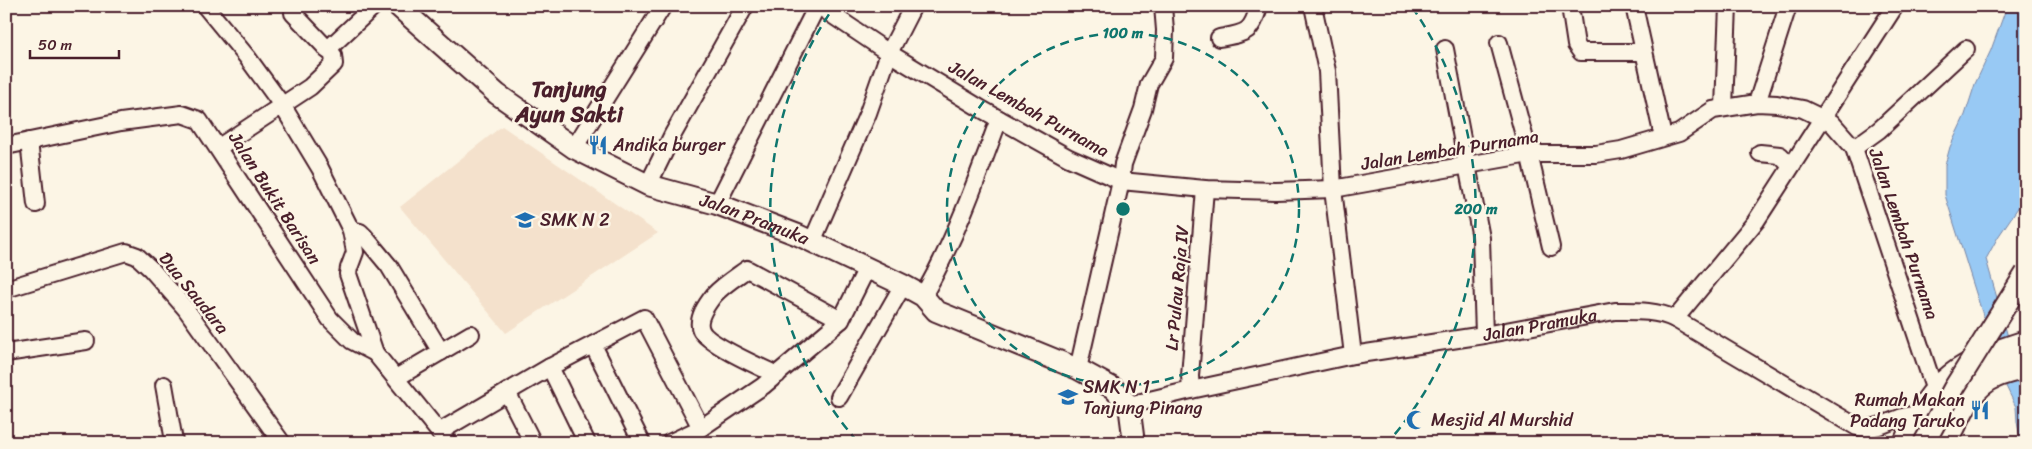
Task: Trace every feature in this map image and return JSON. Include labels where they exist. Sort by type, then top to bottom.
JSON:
[{"type":"highway","points":[[1906,443],[1921,411],[1935,391],[1957,371],[1993,365],[2024,351]]},
{"type":"highway","points":[[1945,443],[1973,390],[1980,384],[1993,365]]},
{"type":"main road","name":"Jalan Pramuka","points":[[398,6],[497,94],[574,148],[648,185],[717,204],[812,242],[923,296],[936,310],[1078,369],[1112,388],[1130,406]]},
{"type":"main road","points":[[1924,443],[1954,388],[2026,273]]},
{"type":"main road","points":[[2026,290],[2026,297]]},
{"type":"main road","points":[[1932,443],[1956,400],[2026,290]]},
{"type":"main road","points":[[1130,406],[1134,443]]},
{"type":"street","points":[[205,6],[247,57],[282,105],[320,168],[351,230],[355,252],[348,274],[375,353]]},
{"type":"street","points":[[327,50],[374,6]]},
{"type":"street","points":[[574,148],[663,6]]},
{"type":"street","points":[[648,185],[672,136],[745,6]]},
{"type":"street","points":[[717,204],[818,6]]},
{"type":"street","name":"Jalan Lembah Purnama","points":[[818,6],[889,53],[999,119],[1069,158],[1121,181],[1205,189],[1276,191],[1333,189],[1529,154],[1596,154],[1642,145],[1679,133],[1713,110],[1724,108],[1757,103],[1778,104],[1803,109],[1832,123],[1854,148],[1935,391]]},
{"type":"street","points":[[812,242],[868,113],[889,53],[913,6]]},
{"type":"street","points":[[1078,369],[1121,181],[1123,164],[1138,125],[1149,84],[1164,58],[1165,30],[1163,6]]},
{"type":"street","points":[[1219,38],[1241,34],[1252,26],[1259,6]]},
{"type":"street","points":[[1313,6],[1327,71],[1333,189],[1353,355]]},
{"type":"street","points":[[1570,6],[1576,45],[1581,52],[1643,52]]},
{"type":"street","points":[[1634,6],[1663,137]]},
{"type":"street","points":[[1724,108],[1728,6]]},
{"type":"street","points":[[1757,103],[1788,6]]},
{"type":"street","points":[[1675,319],[1756,221],[1896,6]]},
{"type":"street","points":[[219,147],[310,87],[334,64],[333,56],[293,13]]},
{"type":"street","points":[[1499,43],[1529,154],[1551,247]]},
{"type":"street","points":[[1444,49],[1481,238],[1484,334]]},
{"type":"street","points":[[1854,148],[1879,130],[1966,49]]},
{"type":"street","name":"Jalan Bukit Barisan","points":[[6,146],[121,122],[182,114],[199,120],[219,147],[274,236],[330,319],[352,341],[375,353],[443,437]]},
{"type":"street","points":[[923,296],[957,227],[977,180],[999,119]]},
{"type":"street","points":[[29,141],[36,204]]},
{"type":"street","points":[[1760,153],[1780,155],[1791,166]]},
{"type":"street","name":"Lr Pulau Raja IV","points":[[1191,390],[1190,376],[1205,189]]},
{"type":"street","points":[[351,230],[364,236],[389,266],[442,352]]},
{"type":"street","name":"Dua Saudara","points":[[6,290],[126,252],[137,256],[186,309],[282,443]]},
{"type":"street","points":[[776,375],[720,346],[704,335],[700,325],[702,314],[714,295],[747,268],[841,320]]},
{"type":"street","points":[[668,443],[701,428],[763,386],[841,320],[868,268]]},
{"type":"street","points":[[838,396],[903,286]]},
{"type":"street","name":"Jalan Pramuka","points":[[1130,406],[1191,390],[1353,355],[1615,311],[1635,310],[1675,319],[1857,427],[1866,429],[1876,428],[1904,417],[1916,415],[1921,411]]},
{"type":"street","points":[[443,437],[507,392],[550,367],[644,318],[701,428]]},
{"type":"street","points":[[396,378],[471,334]]},
{"type":"street","points":[[6,353],[86,341]]},
{"type":"street","points":[[594,345],[642,443]]},
{"type":"street","points":[[550,367],[587,443]]},
{"type":"street","points":[[164,385],[171,442]]},
{"type":"street","points":[[507,392],[533,443]]},
{"type":"shaded area","name":"SMK N 2","points":[[502,126],[658,233],[506,333],[400,207]]},
{"type":"water","points":[[2007,6],[2026,6],[2026,196],[1998,237],[1986,259],[2019,376],[2026,384],[2026,443],[2021,443],[2016,407],[2004,382],[1945,195],[1945,165],[1950,147],[1965,115],[1975,84],[1991,50]]},
{"type":"place","name":"Andika burger","points":[[598,145]]},
{"type":"place","name":"SMK N 2","points":[[525,220]]},
{"type":"place","name":"SMK N 1 Tanjung Pinang","points":[[1068,397]]},
{"type":"place","name":"Rumah Makan Padang Taruko","points":[[1980,410]]},
{"type":"place","name":"Mesjid Al Murshid","points":[[1416,420]]},
{"type":"district","name":"Tanjung Ayun Sakti","points":[[569,102]]}]
